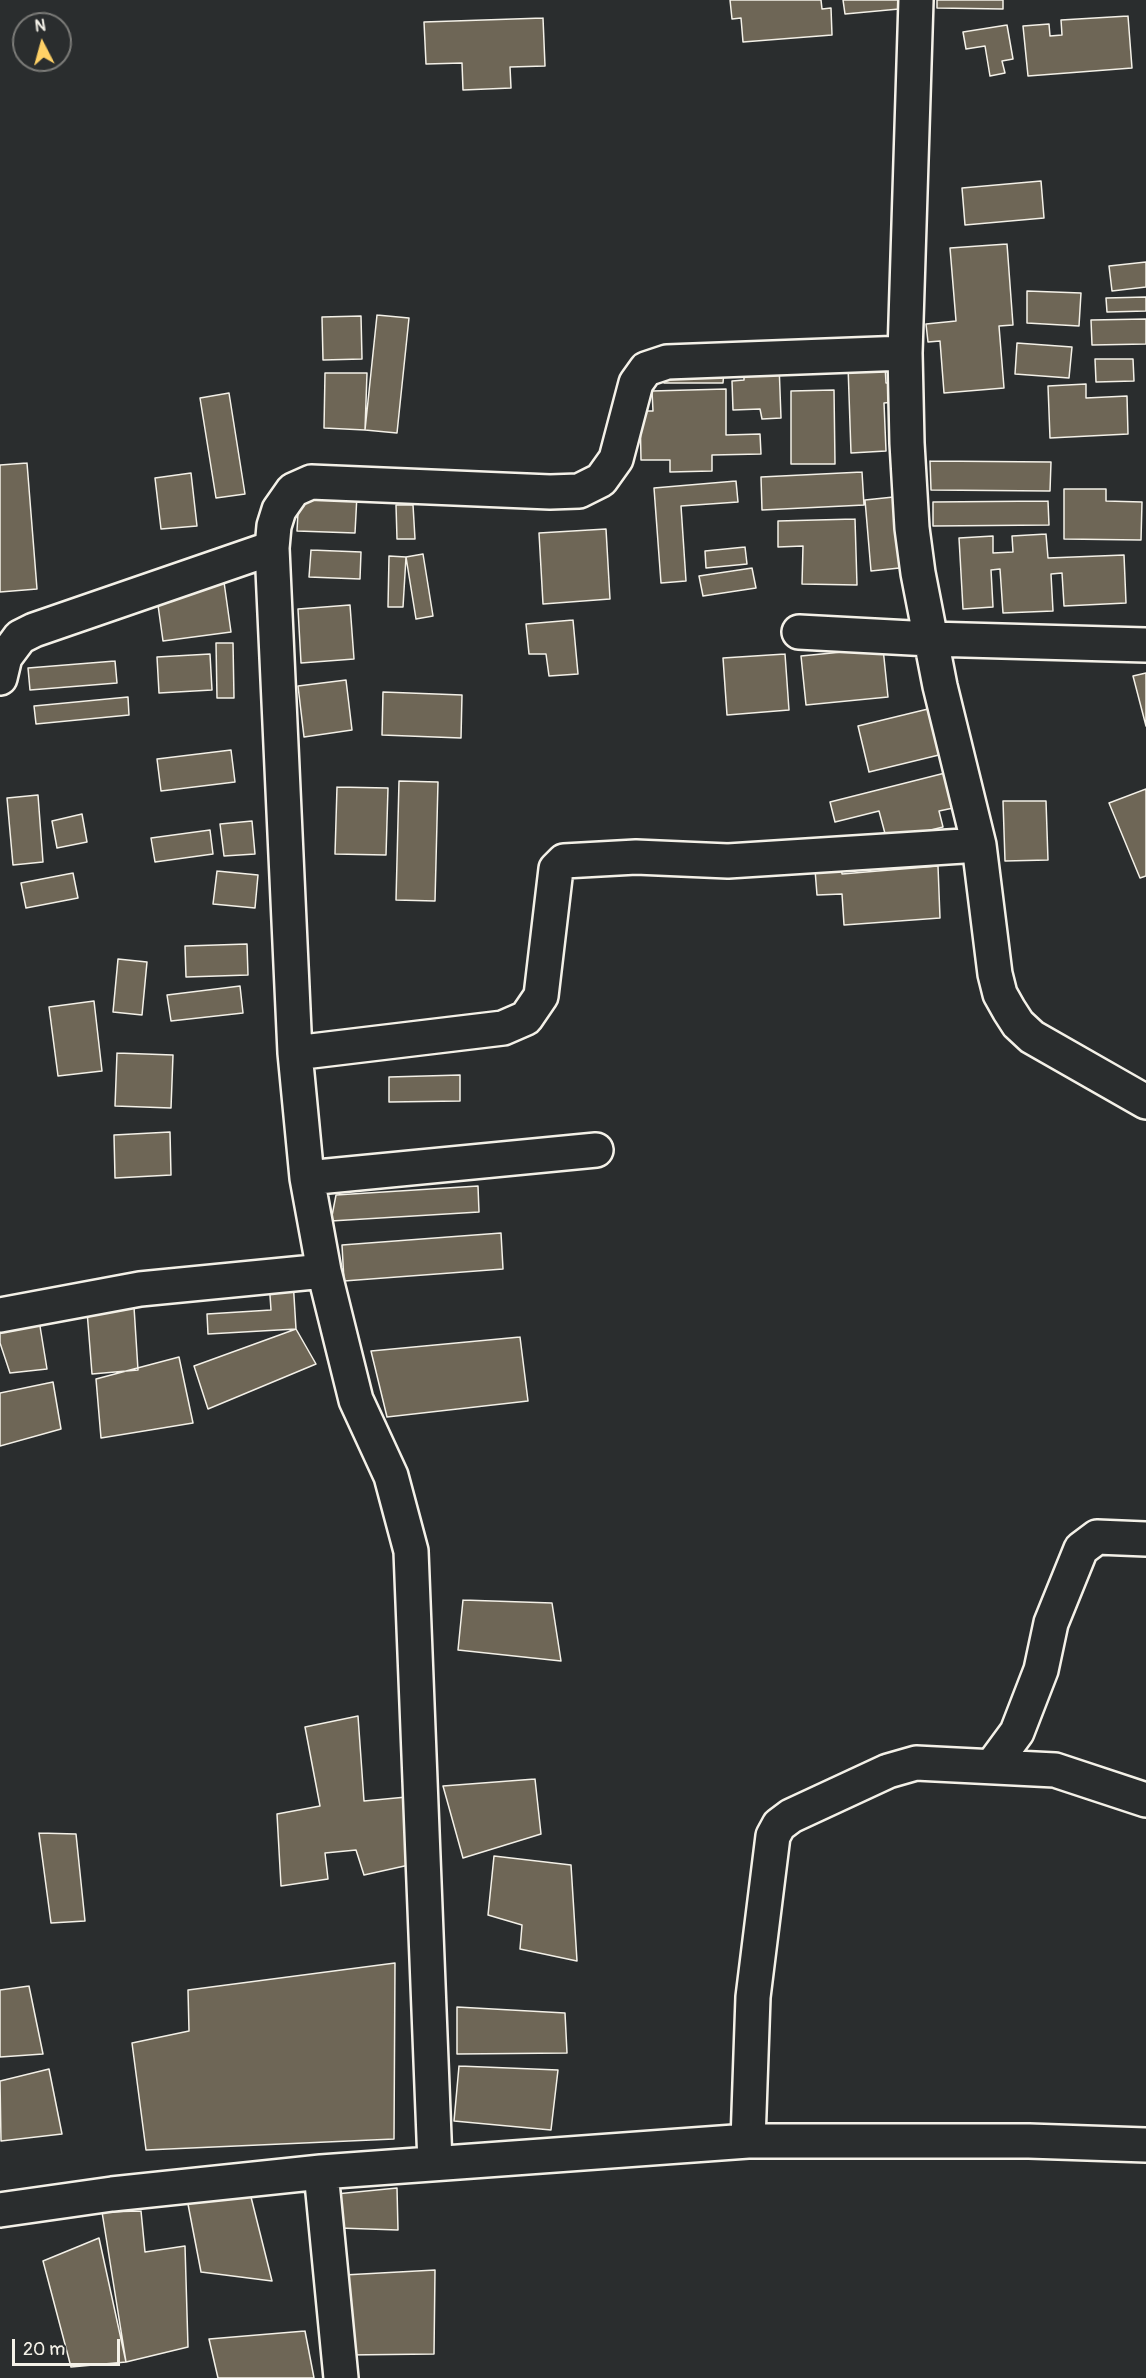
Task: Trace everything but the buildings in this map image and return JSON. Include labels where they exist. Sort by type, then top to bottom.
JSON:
[{"type":"street","points":[[916,0],[905,353],[906,443],[912,528],[930,639],[979,845],[995,974],[1000,994],[1018,1024],[1032,1037],[1146,1102]]},
{"type":"street","points":[[435,2163],[411,1551],[391,1476],[356,1400],[324,1271],[307,1178],[295,1053],[272,548],[274,526],[279,510],[293,490],[311,482],[550,492],[579,491],[601,480],[616,459],[636,383],[646,369],[667,362],[905,353]]},
{"type":"street","points":[[0,678],[5,657],[20,637],[34,630],[272,548]]},
{"type":"street","points":[[799,632],[930,639],[1146,645]]},
{"type":"street","points":[[295,1053],[503,1028],[526,1017],[542,996],[556,869],[564,861],[636,857],[728,861],[979,845]]},
{"type":"street","points":[[307,1178],[596,1150]]},
{"type":"street","points":[[0,1315],[140,1289],[324,1271]]},
{"type":"street","points":[[992,1766],[1017,1732],[1041,1670],[1055,1613],[1081,1549],[1097,1537],[1146,1539]]},
{"type":"street","points":[[748,2141],[753,1997],[773,1836],[779,1826],[807,1809],[903,1766],[916,1763],[1055,1770],[1146,1800]]},
{"type":"street","points":[[0,2210],[112,2194],[321,2172],[748,2141],[1029,2141],[1146,2145]]},
{"type":"street","points":[[321,2172],[341,2378]]}]
